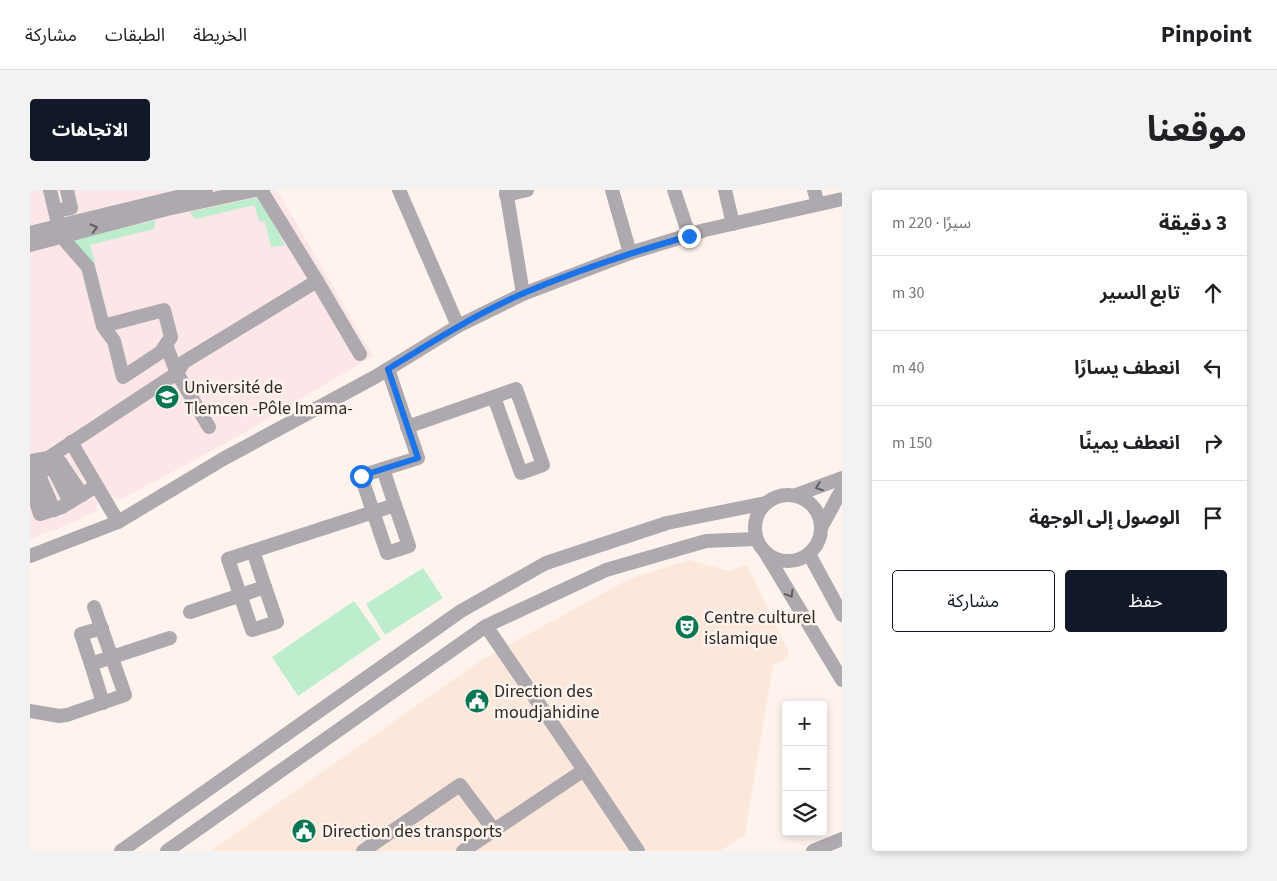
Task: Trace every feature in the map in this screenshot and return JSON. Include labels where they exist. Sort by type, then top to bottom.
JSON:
[{"type":"street","points":[[50,190],[60,231],[88,267],[103,326],[114,341],[123,377],[161,352],[171,336],[164,310],[103,326]]},
{"type":"street","points":[[55,211],[71,208],[67,190]]},
{"type":"street","points":[[30,245],[60,231],[206,190]]},
{"type":"street","points":[[30,233],[60,231],[255,190]]},
{"type":"street","points":[[261,190],[360,354]]},
{"type":"street","points":[[399,190],[458,326]]},
{"type":"street","points":[[523,294],[506,192],[527,190]]},
{"type":"street","points":[[612,190],[630,253]]},
{"type":"street","points":[[674,190],[689,236]]},
{"type":"street","points":[[725,190],[734,224]]},
{"type":"street","points":[[814,190],[818,204]]},
{"type":"street","points":[[30,556],[118,522],[223,459],[388,369],[458,326],[523,294],[630,253],[734,224],[842,199]]},
{"type":"street","points":[[96,486],[54,510],[33,477],[71,442],[177,373],[184,362],[317,281]]},
{"type":"street","points":[[166,345],[177,373],[209,427]]},
{"type":"street","points":[[383,469],[409,546],[387,553],[361,476],[383,469],[418,458],[388,369]]},
{"type":"street","points":[[407,427],[516,389],[543,465],[521,473],[494,397]]},
{"type":"street","points":[[71,442],[118,522]]},
{"type":"street","points":[[30,461],[60,462],[82,495]]},
{"type":"street","points":[[50,462],[70,502]]},
{"type":"street","points":[[121,851],[461,611],[546,563],[667,523],[766,503],[780,496],[796,495],[842,478]]},
{"type":"street","points":[[822,526],[842,489]]},
{"type":"street","points":[[764,552],[772,558],[791,562],[801,560],[817,547],[821,537],[822,526],[820,516],[814,506],[796,495]]},
{"type":"street","points":[[766,503],[756,519],[754,529],[756,539],[842,680]]},
{"type":"street","points":[[253,551],[277,622],[252,630],[228,559],[395,504]]},
{"type":"street","points":[[168,851],[486,626],[606,570],[706,541],[756,539]]},
{"type":"street","points":[[809,554],[842,616]]},
{"type":"street","points":[[190,612],[265,587]]},
{"type":"street","points":[[31,709],[59,716],[67,715],[125,695],[94,607]]},
{"type":"street","points":[[486,626],[638,851]]},
{"type":"street","points":[[102,628],[81,634],[103,703]]},
{"type":"street","points":[[90,664],[170,638]]},
{"type":"street","points":[[463,851],[584,770]]},
{"type":"street","points":[[363,851],[460,785],[494,830]]},
{"type":"street","points":[[813,851],[842,839]]},
{"type":"shaded area","name":"Université de Tlemcen -Pôle Imama-","points":[[30,190],[277,190],[373,356],[244,433],[137,491],[120,500],[111,495],[97,504],[97,510],[77,521],[30,539]]},
{"type":"shaded area","points":[[689,560],[729,571],[747,565],[788,651],[788,658],[773,665],[745,835],[720,851],[210,851],[480,661],[629,579]]},
{"type":"green space","points":[[259,197],[285,245],[271,247],[265,221],[260,222],[254,205],[195,219],[189,212]]},
{"type":"green space","points":[[156,220],[154,229],[90,245],[95,263],[92,264],[73,240]]},
{"type":"green space","points":[[423,568],[443,598],[385,635],[366,604]]},
{"type":"green space","points":[[354,601],[381,639],[298,696],[272,657]]},
{"type":"place","name":"Université de Tlemcen -Pôle Imama-","points":[[167,397]]},
{"type":"place","name":"Centre culturel islamique","points":[[687,627]]},
{"type":"place","name":"Direction des moudjahidine","points":[[477,701]]},
{"type":"place","name":"Direction des transports","points":[[304,831]]},
{"type":"route","points":[[361,476],[418,458],[388,369],[458,326],[523,294],[630,253],[689,236]]}]
